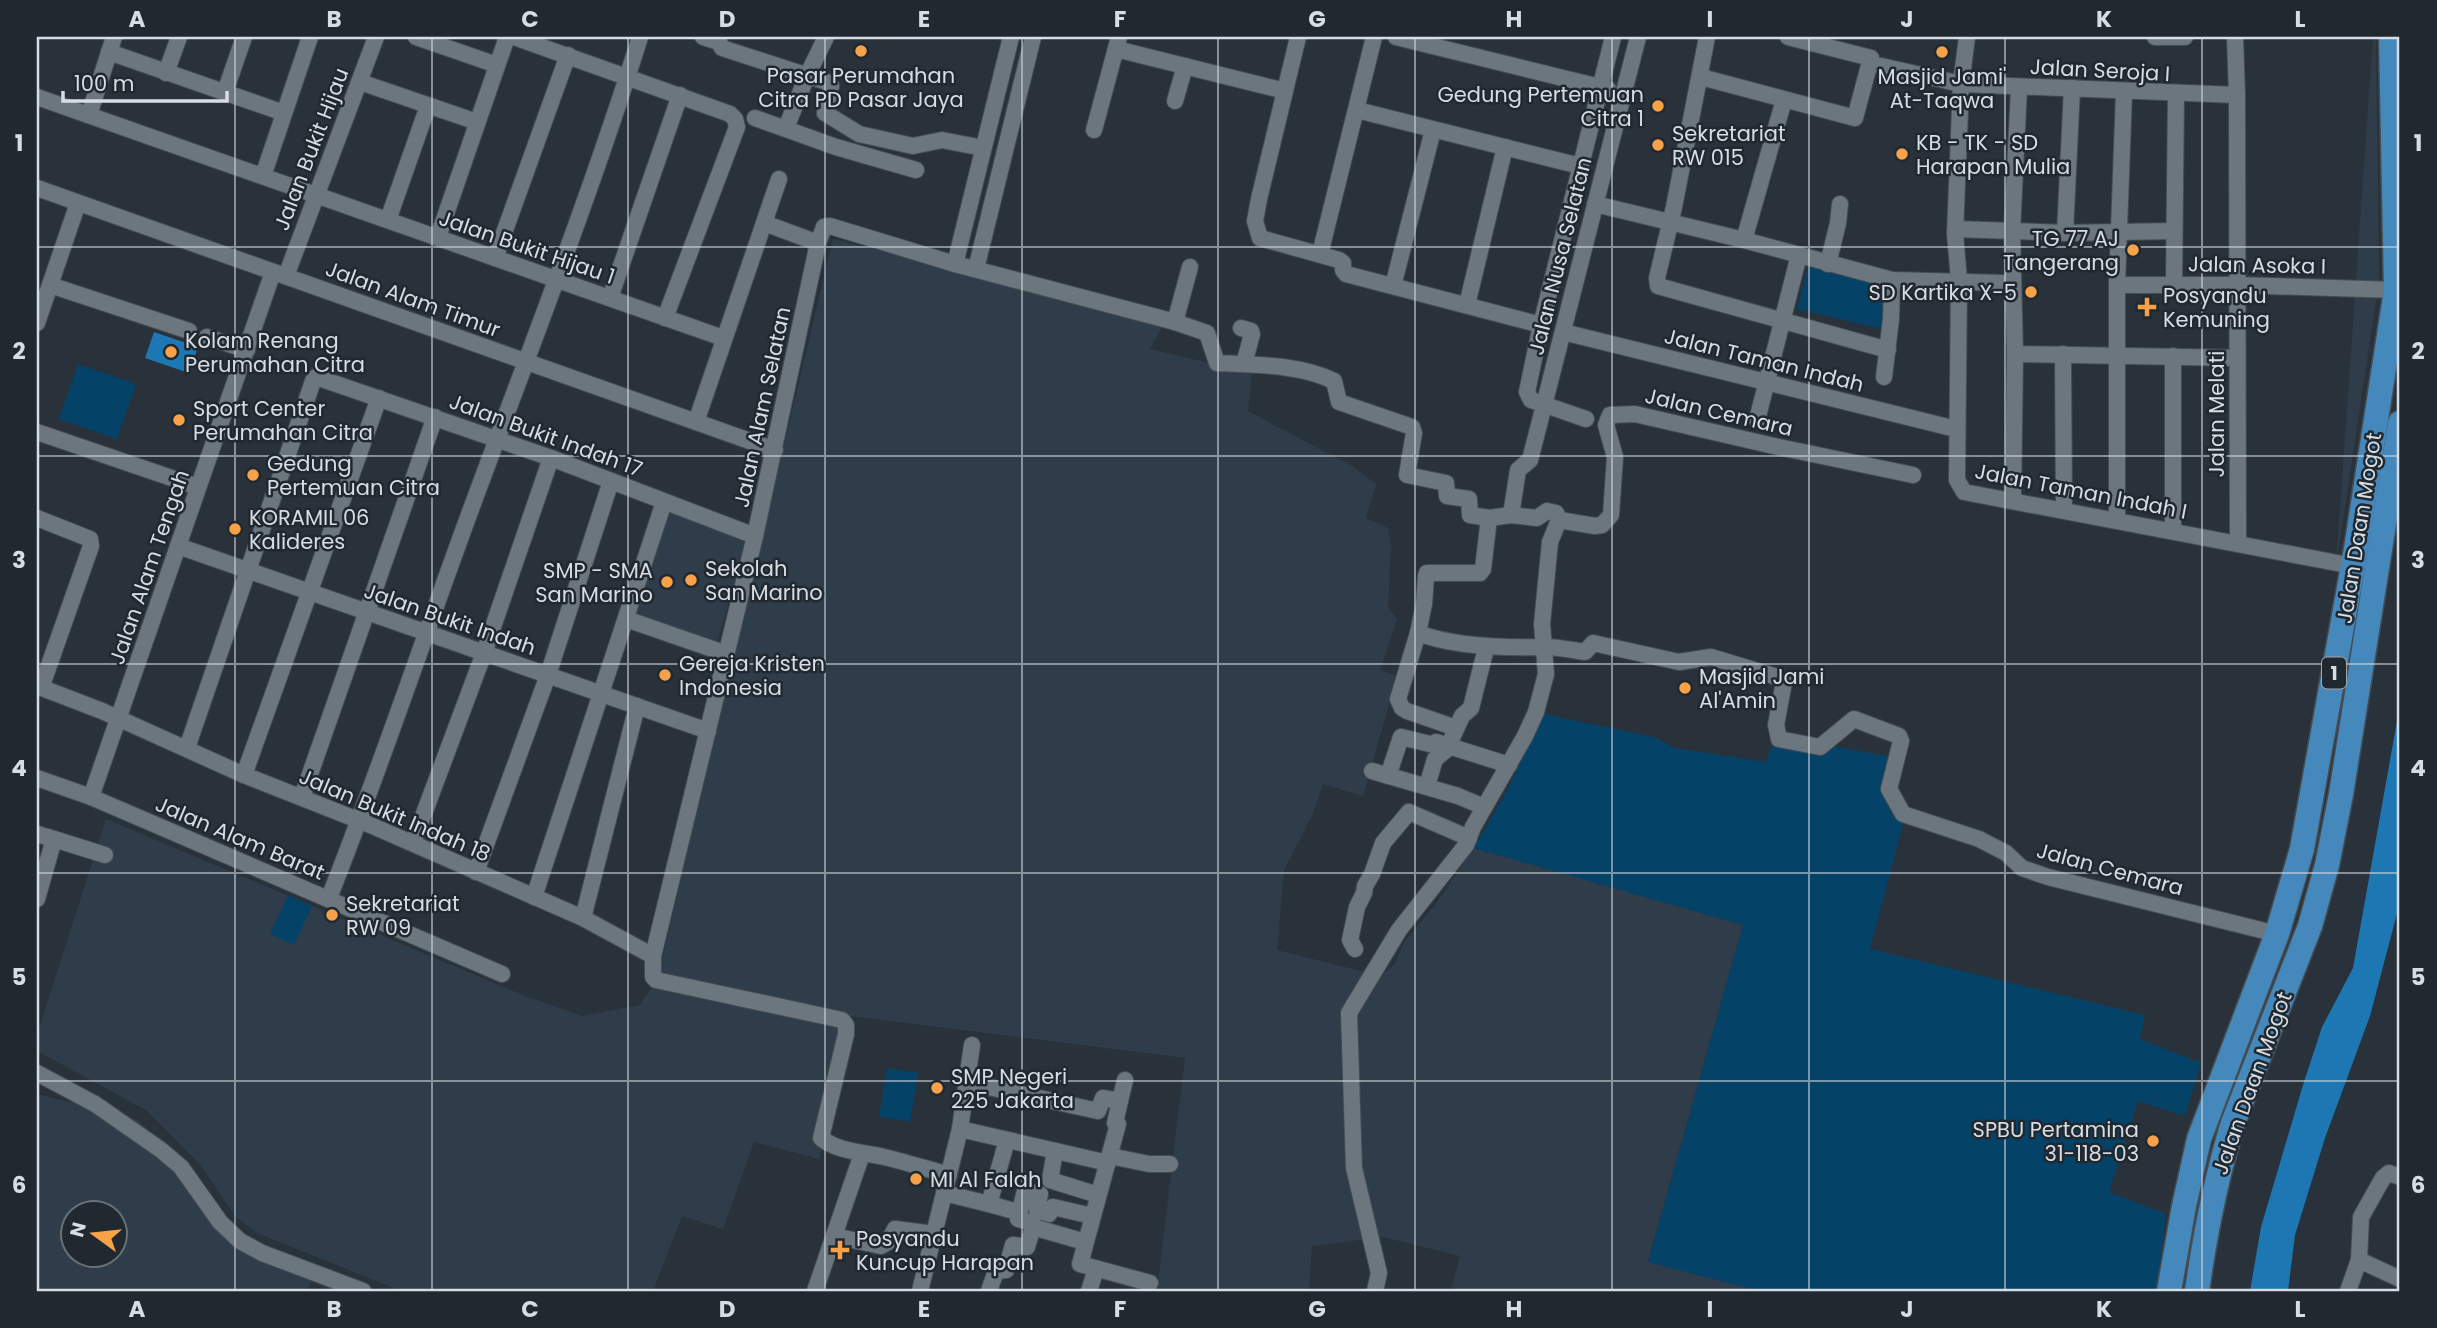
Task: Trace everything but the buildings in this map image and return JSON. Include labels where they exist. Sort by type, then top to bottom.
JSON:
[{"type":"highway","name":"Jalan Daan Mogot","points":[[2169,1291],[2183,1206],[2199,1139],[2277,934],[2302,849],[2353,566],[2396,290],[2391,37]]},
{"type":"highway","name":"Jalan Daan Mogot","points":[[2197,1291],[2224,1150],[2310,926],[2328,865],[2342,794],[2400,423]]},
{"type":"highway","points":[[2253,998],[2253,1004],[2262,1013],[2268,1014],[2279,1008]]},
{"type":"highway","points":[[2235,1041],[2240,1038],[2253,1038],[2261,1054]]},
{"type":"street","points":[[166,72],[178,37]]},
{"type":"street","points":[[225,92],[244,37]]},
{"type":"street","points":[[263,176],[310,37]]},
{"type":"street","name":"Jalan Bukit Hijau","points":[[279,274],[317,195],[376,37]]},
{"type":"street","points":[[416,37],[497,65]]},
{"type":"street","points":[[438,237],[507,37]]},
{"type":"street","points":[[514,37],[680,95],[730,114],[735,119],[737,127],[665,318]]},
{"type":"street","points":[[328,898],[360,820],[556,279],[639,37]]},
{"type":"street","points":[[703,37],[719,42],[722,48],[827,82],[831,86],[825,113],[859,134],[913,146],[942,140],[983,148]]},
{"type":"street","points":[[786,128],[826,37]]},
{"type":"street","points":[[955,264],[1011,37]]},
{"type":"street","points":[[976,269],[1033,37]]},
{"type":"street","points":[[1298,37],[1255,221],[1260,237],[1339,260],[1343,263],[1346,274],[1541,325]]},
{"type":"street","points":[[1320,254],[1374,37]]},
{"type":"street","points":[[1396,37],[1623,93]]},
{"type":"street","points":[[1586,419],[1545,405],[1528,397],[1527,392],[1541,325],[1613,37]]},
{"type":"street","name":"Jalan Nusa Selatan","points":[[1511,515],[1518,470],[1530,460],[1638,37]]},
{"type":"street","points":[[1707,37],[1657,278],[1658,286],[1888,350]]},
{"type":"street","name":"Jalan Seroja I","points":[[1788,37],[1961,84],[2176,95],[2237,95]]},
{"type":"street","name":"Jalan Taman Indah I","points":[[1967,37],[1961,84],[1956,229],[1959,280],[1956,480],[1961,489],[1964,492],[2353,566]]},
{"type":"street","points":[[2156,37],[2185,37]]},
{"type":"street","name":"Jalan Melati","points":[[2235,37],[2238,543]]},
{"type":"street","points":[[1094,130],[1117,43],[1185,66],[1285,91]]},
{"type":"street","points":[[89,115],[112,45],[166,72],[284,113]]},
{"type":"street","points":[[1007,53],[1027,58]]},
{"type":"street","points":[[495,258],[568,55]]},
{"type":"street","points":[[1700,77],[1855,118],[1871,60],[1875,62]]},
{"type":"street","points":[[1175,101],[1185,66]]},
{"type":"street","points":[[360,82],[477,122]]},
{"type":"street","points":[[2012,500],[2012,231],[2019,88]]},
{"type":"street","points":[[2064,233],[2072,88]]},
{"type":"street","points":[[2117,520],[2117,285],[2124,92]]},
{"type":"street","points":[[610,298],[680,95]]},
{"type":"street","points":[[2174,284],[2176,95]]},
{"type":"street","name":"Jalan Bukit Hijau 1","points":[[37,97],[723,338]]},
{"type":"street","points":[[1744,240],[1784,100]]},
{"type":"street","points":[[388,220],[428,106]]},
{"type":"street","points":[[1357,110],[1580,166]]},
{"type":"street","points":[[755,118],[836,147],[916,170]]},
{"type":"street","points":[[1393,286],[1433,130]]},
{"type":"street","points":[[1467,305],[1505,147]]},
{"type":"street","points":[[696,422],[779,179]]},
{"type":"street","name":"Jalan Alam Timur","points":[[37,188],[775,450]]},
{"type":"street","points":[[37,323],[78,202]]},
{"type":"street","points":[[1595,204],[1892,280],[2003,283]]},
{"type":"street","points":[[1828,264],[1840,204]]},
{"type":"street","points":[[764,223],[818,243],[824,227],[830,226],[955,264],[1175,322],[1207,333],[1217,363],[1292,369],[1322,375],[1334,381],[1339,401],[1412,427],[1414,433],[1407,475],[1446,483],[1447,496],[1469,499],[1470,515],[1489,518],[1511,515],[1537,518],[1547,511],[1556,513],[1559,520],[1550,542],[1542,624],[1546,674],[1536,712],[1466,845],[1399,930],[1349,1013],[1353,1168],[1379,1273],[1376,1291]]},
{"type":"street","points":[[1956,229],[2064,233],[2174,232]]},
{"type":"street","name":"Jalan Alam Selatan","points":[[653,956],[775,450],[818,243]]},
{"type":"street","points":[[1757,420],[1799,255]]},
{"type":"street","points":[[1175,322],[1190,267]]},
{"type":"street","name":"Jalan Alam Tengah","points":[[91,797],[247,350],[279,274]]},
{"type":"street","points":[[1884,377],[1892,280]]},
{"type":"street","points":[[50,285],[189,331]]},
{"type":"street","name":"Jalan Asoka I","points":[[2117,285],[2236,285],[2396,290]]},
{"type":"street","points":[[1241,328],[1251,331],[1252,334],[1244,364]]},
{"type":"street","name":"Jalan Taman Indah","points":[[1563,332],[1956,429]]},
{"type":"street","points":[[207,337],[247,350]]},
{"type":"street","points":[[2014,354],[2236,358]]},
{"type":"street","points":[[2063,354],[2064,510]]},
{"type":"street","points":[[2173,356],[2173,531]]},
{"type":"street","name":"Jalan Bukit Indah 17","points":[[248,570],[313,381],[321,377],[551,458],[755,536]]},
{"type":"street","points":[[244,775],[379,398]]},
{"type":"street","name":"Jalan Cemara","points":[[1559,520],[1595,526],[1602,525],[1611,515],[1615,457],[1606,425],[1610,415],[1635,414],[1913,475]]},
{"type":"street","points":[[302,797],[435,417]]},
{"type":"street","points":[[37,432],[198,487]]},
{"type":"street","points":[[413,843],[484,653],[551,458]]},
{"type":"street","points":[[476,872],[548,675],[611,481]]},
{"type":"street","points":[[534,897],[664,502]]},
{"type":"street","points":[[37,518],[90,539],[91,546],[39,687]]},
{"type":"street","points":[[1456,728],[1419,717],[1402,708],[1399,695],[1418,633],[1427,573],[1480,573],[1483,569],[1489,518]]},
{"type":"street","name":"Jalan Bukit Indah","points":[[178,545],[708,731]]},
{"type":"street","points":[[187,748],[248,570]]},
{"type":"street","points":[[626,619],[727,654]]},
{"type":"street","points":[[1418,633],[1468,646],[1542,647]]},
{"type":"street","name":"Jalan Cemara","points":[[1542,647],[1585,652],[1593,643],[1598,643],[1679,662],[1711,657],[1777,677],[1784,682],[1776,725],[1779,738],[1820,747],[1854,719],[1900,738],[1889,789],[1903,814],[1979,839],[2006,853],[2022,868],[2049,877],[2277,934]]},
{"type":"street","points":[[1427,786],[1435,759],[1448,746],[1462,716],[1471,708],[1486,648]]},
{"type":"street","name":"Jalan Bukit Indah 18","points":[[39,687],[187,748],[244,775],[413,843],[583,918],[653,956]]},
{"type":"street","points":[[583,918],[637,706]]},
{"type":"street","points":[[1484,807],[1427,786],[1380,773],[1401,737],[1448,746],[1508,765]]},
{"type":"street","name":"Jalan Alam Barat","points":[[37,778],[91,797],[502,974]]},
{"type":"street","points":[[1355,949],[1350,940],[1365,886],[1383,842],[1409,812],[1469,838]]},
{"type":"street","points":[[37,834],[104,855]]},
{"type":"street","points":[[37,899],[54,839]]},
{"type":"street","points":[[653,956],[652,971],[656,980],[842,1020],[846,1025],[846,1034],[821,1138],[862,1154],[949,1175]]},
{"type":"street","points":[[920,1291],[960,1129],[972,1045]]},
{"type":"street","points":[[37,1073],[95,1104],[161,1150],[181,1167],[220,1223],[240,1241],[262,1253],[363,1291]]},
{"type":"street","points":[[1125,1080],[1115,1124],[1118,1124],[1080,1264],[1150,1283]]},
{"type":"street","points":[[966,1082],[1098,1111],[1103,1098],[1120,1101]]},
{"type":"street","points":[[960,1129],[1055,1151],[1149,1164],[1170,1164]]},
{"type":"street","points":[[989,1204],[1007,1140]]},
{"type":"street","points":[[1055,1151],[1049,1177],[1052,1182],[1098,1195]]},
{"type":"street","points":[[821,1290],[834,1236],[862,1154]]},
{"type":"street","points":[[2348,1291],[2359,1260],[2361,1217],[2389,1172],[2400,1177]]},
{"type":"street","points":[[1085,1242],[1034,1227],[1033,1223],[1018,1219],[1018,1212],[1026,1191],[1040,1194],[1037,1210],[1049,1214],[1053,1207],[1092,1216]]},
{"type":"street","points":[[944,1193],[1018,1212]]},
{"type":"street","points":[[989,1291],[996,1271],[1006,1270],[1013,1245],[1027,1247],[1034,1227]]},
{"type":"street","points":[[834,1236],[881,1246],[888,1242],[895,1229],[934,1234]]},
{"type":"street","points":[[2359,1260],[2400,1279]]},
{"type":"street","points":[[1089,1291],[1096,1269]]},
{"type":"shaded area","points":[[2373,37],[2376,37],[2379,282],[2336,566]]},
{"type":"shaded area","points":[[833,239],[1165,321],[1150,349],[1252,373],[1248,411],[1352,466],[1376,484],[1366,518],[1388,528],[1391,547],[1388,607],[1397,619],[1380,670],[1397,676],[1363,796],[1323,784],[1312,816],[1284,870],[1277,950],[1381,976],[1395,964],[1404,942],[1435,905],[1474,848],[1743,925],[1648,1261],[1759,1291],[1451,1291],[1460,1256],[1383,1237],[1312,1246],[1309,1291],[1157,1291],[1185,1058],[851,1016],[819,1159],[754,1142],[723,1229],[682,1216],[653,1291],[401,1291],[257,1233],[235,1216],[200,1164],[146,1110],[37,1051],[37,1035],[106,819],[525,996],[582,1016],[640,1005],[657,980]]},
{"type":"shaded area","points":[[1809,264],[1885,283],[1883,329],[1797,309]]},
{"type":"shaded area","name":"Kolam Renang Perumahan Citra","points":[[154,332],[198,347],[189,373],[145,358]]},
{"type":"shaded area","points":[[78,364],[136,384],[117,439],[59,419]]},
{"type":"shaded area","name":"Sekolah San Marino","points":[[669,510],[747,539],[715,650],[633,621]]},
{"type":"shaded area","points":[[2400,704],[2400,902],[2370,1016],[2325,1138],[2295,1235],[2288,1291],[2250,1291],[2261,1227],[2303,1085],[2322,1027],[2353,968]]},
{"type":"shaded area","points":[[1543,714],[1654,737],[1675,748],[1765,762],[1777,736],[1893,757],[1886,792],[1904,820],[1870,949],[2145,1015],[2140,1039],[2201,1063],[2185,1116],[2138,1101],[2109,1192],[2166,1214],[2157,1291],[1759,1291],[1648,1262],[1743,925],[1474,848],[1509,787]]},
{"type":"shaded area","points":[[288,895],[312,906],[294,945],[270,934]]},
{"type":"shaded area","points":[[887,1068],[918,1073],[910,1122],[879,1117]]},
{"type":"shaded area","points":[[37,1094],[138,1120],[190,1171],[222,1222],[314,1273],[308,1291],[37,1291]]},
{"type":"place","name":"Pasar Perumahan Citra PD Pasar Jaya","points":[[861,51]]},
{"type":"place","name":"Masjid Jami' At-Taqwa","points":[[1942,52]]},
{"type":"place","name":"Gedung Pertemuan Citra 1","points":[[1658,106]]},
{"type":"place","name":"Sekretariat RW 015","points":[[1658,145]]},
{"type":"place","name":"KB - TK - SD Harapan Mulia","points":[[1902,154]]},
{"type":"place","name":"TG 77 AJ Tangerang","points":[[2133,250]]},
{"type":"place","name":"SD Kartika X-5","points":[[2031,292]]},
{"type":"place","name":"Posyandu Kemuning","points":[[2147,307]]},
{"type":"place","name":"Kolam Renang Perumahan Citra","points":[[171,352]]},
{"type":"place","name":"Sport Center Perumahan Citra","points":[[179,420]]},
{"type":"place","name":"Gedung Pertemuan Citra","points":[[253,475]]},
{"type":"place","name":"KORAMIL 06 Kalideres","points":[[235,529]]},
{"type":"place","name":"Sekolah San Marino","points":[[691,580]]},
{"type":"place","name":"SMP - SMA San Marino","points":[[667,582]]},
{"type":"place","name":"Gereja Kristen Indonesia","points":[[665,675]]},
{"type":"place","name":"Masjid Jami Al'Amin","points":[[1685,688]]},
{"type":"place","name":"Sekretariat RW 09","points":[[332,915]]},
{"type":"place","name":"SMP Negeri 225 Jakarta","points":[[937,1088]]},
{"type":"place","name":"SPBU Pertamina 31-118-03","points":[[2153,1141]]},
{"type":"place","name":"MI Al Falah","points":[[916,1179]]},
{"type":"place","name":"Posyandu Kuncup Harapan","points":[[840,1250]]}]
